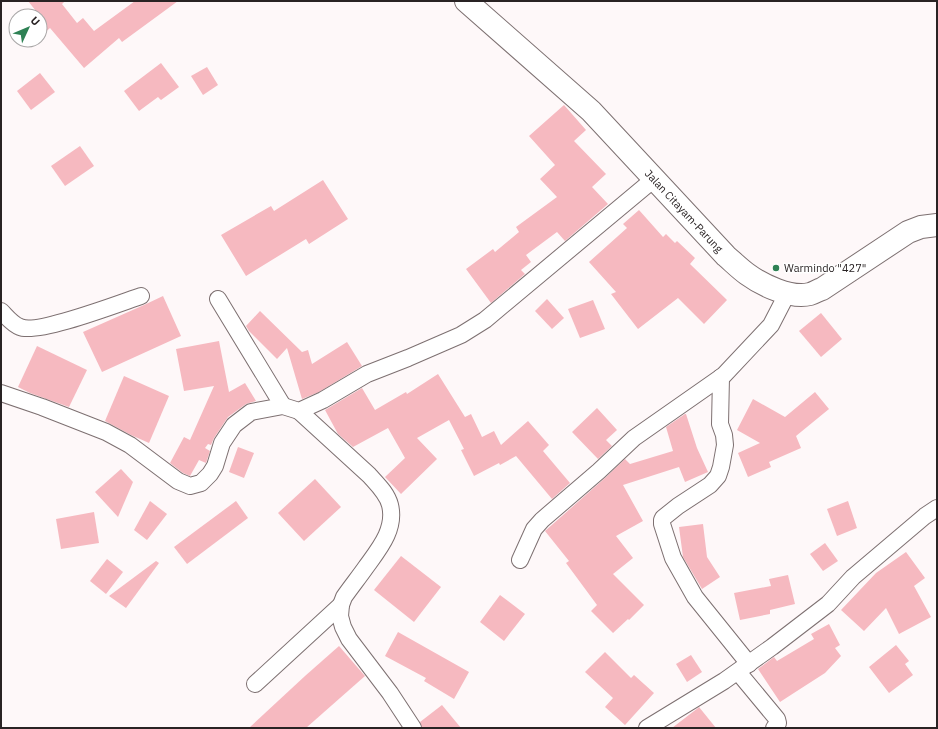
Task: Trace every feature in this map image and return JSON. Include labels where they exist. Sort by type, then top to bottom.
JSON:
[{"type":"street","name":"Jalan Citayam-Parung","points":[[466,1],[591,111],[726,256],[748,274],[769,286],[787,294],[810,294],[822,289],[908,232],[921,227],[937,225]]},
{"type":"street","points":[[299,411],[323,400],[367,374],[461,335],[479,324],[654,179]]},
{"type":"street","points":[[520,560],[534,529],[542,520],[599,471],[634,438],[724,375],[771,326],[787,294]]},
{"type":"street","points":[[1,311],[13,323],[21,328],[32,328],[80,317],[141,296]]},
{"type":"street","points":[[218,299],[283,406]]},
{"type":"street","points":[[721,377],[720,424],[724,435],[725,445],[718,476],[710,485],[663,518],[662,524],[673,558],[695,597],[714,621],[777,719],[778,723],[774,728]]},
{"type":"street","points":[[1,393],[106,432],[130,445],[178,481],[190,486],[201,483],[210,474],[215,466],[222,443],[234,425],[251,412],[283,406],[299,411],[374,480],[386,495],[390,506],[390,523],[387,535],[380,548],[344,597],[341,605],[340,616],[350,639],[390,693],[413,728]]},
{"type":"street","points":[[647,728],[743,668],[828,604],[853,577],[925,516],[937,508]]},
{"type":"street","points":[[255,684],[341,605]]},
{"type":"building","points":[[28,1],[65,1],[62,4],[77,23],[83,18],[94,31],[135,1],[178,1],[122,42],[119,38],[84,68],[50,28],[48,30],[48,8],[34,8]]},
{"type":"building","points":[[161,63],[179,87],[161,100],[158,97],[139,111],[124,91]]},
{"type":"building","points":[[207,67],[218,85],[203,95],[191,76]]},
{"type":"building","points":[[40,73],[55,92],[31,110],[17,91]]},
{"type":"building","points":[[564,105],[586,130],[574,141],[606,174],[592,187],[608,204],[565,241],[557,232],[526,255],[531,262],[521,270],[525,274],[491,303],[466,269],[493,249],[495,252],[519,232],[516,227],[557,197],[540,179],[555,165],[529,136]]},
{"type":"building","points":[[80,146],[94,166],[65,186],[51,166]]},
{"type":"building","points":[[323,180],[348,219],[309,244],[306,239],[246,276],[221,235],[271,206],[274,211]]},
{"type":"building","points":[[639,210],[663,237],[666,234],[675,243],[677,241],[695,258],[690,264],[727,300],[704,324],[678,298],[638,329],[611,294],[616,292],[589,262],[627,228],[623,224]]},
{"type":"building","points":[[163,296],[181,336],[102,372],[83,332]]},
{"type":"building","points":[[547,299],[564,318],[552,329],[535,311]]},
{"type":"building","points":[[593,300],[605,329],[580,338],[568,309]]},
{"type":"building","points":[[260,311],[302,352],[308,350],[312,364],[347,342],[362,366],[319,392],[302,399],[287,348],[277,359],[249,331],[246,326]]},
{"type":"building","points":[[821,313],[842,339],[821,357],[799,331]]},
{"type":"building","points":[[219,341],[229,392],[245,383],[256,401],[246,404],[228,417],[211,445],[208,444],[205,448],[210,451],[206,463],[199,460],[190,476],[183,473],[170,463],[184,437],[190,440],[214,386],[184,391],[176,349]]},
{"type":"building","points":[[37,346],[87,370],[69,407],[30,393],[18,387]]},
{"type":"building","points":[[438,374],[465,417],[471,414],[482,437],[494,431],[501,445],[528,421],[549,445],[543,451],[570,483],[552,499],[516,456],[500,465],[499,463],[474,476],[461,450],[464,449],[449,420],[417,438],[437,459],[401,494],[385,477],[405,458],[388,428],[353,447],[338,434],[325,410],[362,388],[375,410],[406,392],[407,394]]},
{"type":"building","points":[[124,376],[169,396],[149,443],[105,421]]},
{"type":"building","points":[[815,392],[829,409],[796,436],[801,448],[769,462],[771,467],[748,477],[738,453],[760,443],[737,430],[753,399],[785,417]]},
{"type":"building","points":[[597,408],[617,430],[606,440],[612,446],[598,459],[572,432]]},
{"type":"building","points":[[685,414],[697,448],[708,472],[685,482],[679,467],[623,485],[643,521],[616,536],[633,558],[613,574],[644,605],[613,633],[591,611],[597,605],[566,563],[569,561],[545,531],[625,459],[630,464],[673,451],[666,427]]},
{"type":"building","points":[[238,447],[254,453],[244,478],[229,472]]},
{"type":"building","points":[[121,469],[133,482],[118,517],[95,492]]},
{"type":"building","points":[[315,479],[341,507],[304,541],[278,513]]},
{"type":"building","points":[[150,501],[167,514],[147,540],[134,530]]},
{"type":"building","points":[[236,501],[248,518],[187,564],[174,547]]},
{"type":"building","points":[[848,501],[857,528],[837,536],[827,509]]},
{"type":"building","points":[[94,512],[99,543],[61,549],[56,519]]},
{"type":"building","points":[[703,524],[707,557],[720,577],[702,589],[683,557],[679,527]]},
{"type":"building","points":[[825,543],[838,561],[823,571],[810,554]]},
{"type":"building","points":[[906,552],[925,578],[914,586],[931,617],[899,634],[886,608],[864,631],[841,610],[876,573]]},
{"type":"building","points":[[401,556],[441,587],[414,622],[374,590]]},
{"type":"building","points":[[107,559],[123,572],[106,594],[90,581]]},
{"type":"building","points":[[156,561],[159,563],[126,608],[109,596]]},
{"type":"building","points":[[788,575],[795,604],[770,610],[770,614],[740,620],[734,593],[771,586],[769,579]]},
{"type":"building","points":[[500,595],[525,614],[504,641],[480,622]]},
{"type":"building","points":[[829,624],[840,645],[835,648],[841,656],[825,673],[780,702],[758,669],[774,657],[777,661],[814,639],[811,634]]},
{"type":"building","points":[[398,632],[469,672],[454,699],[424,681],[426,678],[385,656]]},
{"type":"building","points":[[896,645],[909,661],[905,664],[913,675],[889,693],[869,667]]},
{"type":"building","points":[[339,646],[365,676],[306,728],[249,728],[305,676]]},
{"type":"building","points":[[605,652],[631,678],[634,675],[654,693],[625,725],[605,707],[613,698],[585,672]]},
{"type":"building","points":[[691,655],[702,672],[687,682],[676,664]]},
{"type":"building","points":[[442,705],[461,728],[422,728],[420,722]]},
{"type":"building","points":[[699,707],[716,728],[672,728],[698,708]]},
{"type":"place","name":"Warmindo \"427\"","points":[[776,268]]}]
